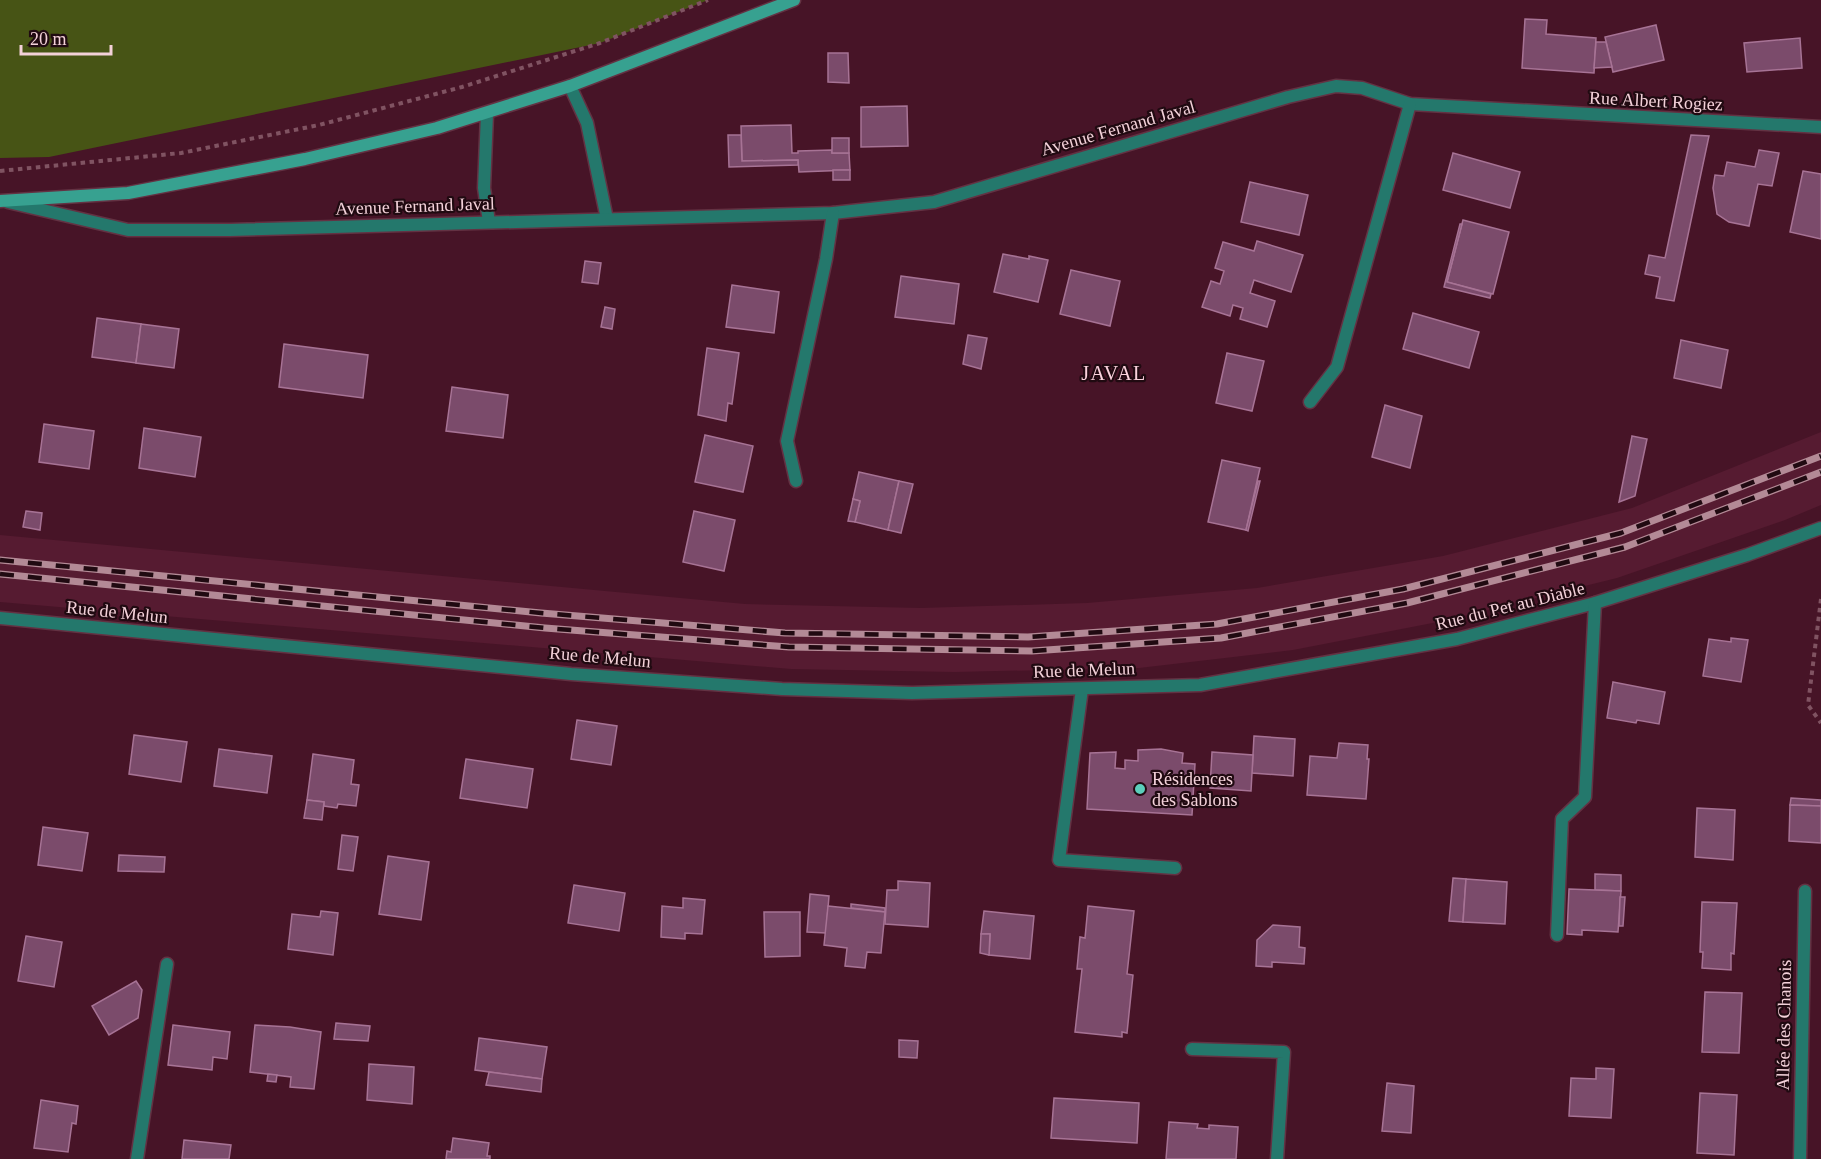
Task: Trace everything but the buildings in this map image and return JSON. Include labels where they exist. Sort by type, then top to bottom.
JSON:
[{"type":"main road","points":[[1,201],[139,190],[305,159],[487,114],[570,86],[794,0]]},
{"type":"street","points":[[570,86],[587,123],[607,219]]},
{"type":"street","name":"Avenue Fernand Javal","points":[[1,201],[128,230],[230,230],[833,213],[934,201],[1330,86],[1362,88],[1410,104],[1490,110]]},
{"type":"street","points":[[1311,402],[1337,367],[1410,104]]},
{"type":"street","name":"Rue Albert Rogiez","points":[[1490,110],[1821,127]]},
{"type":"street","points":[[487,114],[484,188],[489,222]]},
{"type":"street","points":[[796,481],[788,441],[826,259],[833,213]]},
{"type":"street","name":"Rue du Pet au Diable","points":[[1200,685],[1457,639],[1594,603],[1747,555],[1821,528]]},
{"type":"street","points":[[1557,935],[1562,819],[1585,797],[1594,603]]},
{"type":"street","name":"Rue de Melun","points":[[0,618],[571,674],[782,689],[912,693],[1200,685]]},
{"type":"street","points":[[1082,689],[1059,860],[1175,868]]},
{"type":"street","name":"Allée des Chanois","points":[[1800,1159],[1805,891]]},
{"type":"street","points":[[137,1159],[167,964]]},
{"type":"street","points":[[1192,1049],[1284,1052],[1277,1159]]},
{"type":"path","points":[[0,171],[181,153],[319,125],[462,87],[600,43],[708,0]]},
{"type":"path","points":[[1821,599],[1808,705],[1821,723]]},
{"type":"shaded area","points":[[1821,432],[1821,505],[1785,520],[1617,578],[1448,620],[1293,650],[1139,668],[954,672],[791,669],[0,602],[0,535],[745,604],[921,608],[1087,603],[1257,588],[1443,556],[1632,508]]},
{"type":"green space","points":[[0,0],[708,0],[600,43],[49,157],[0,158]]},
{"type":"railway","points":[[0,560],[541,613],[785,633],[1028,637],[1217,624],[1403,589],[1621,533],[1821,456]]},
{"type":"railway","points":[[0,574],[545,628],[789,647],[1032,651],[1221,638],[1407,603],[1625,547],[1821,472]]},
{"type":"place","name":"Résidences des Sablons","points":[[1140,789]]},
{"type":"district","name":"JAVAL","points":[[1114,373]]}]
